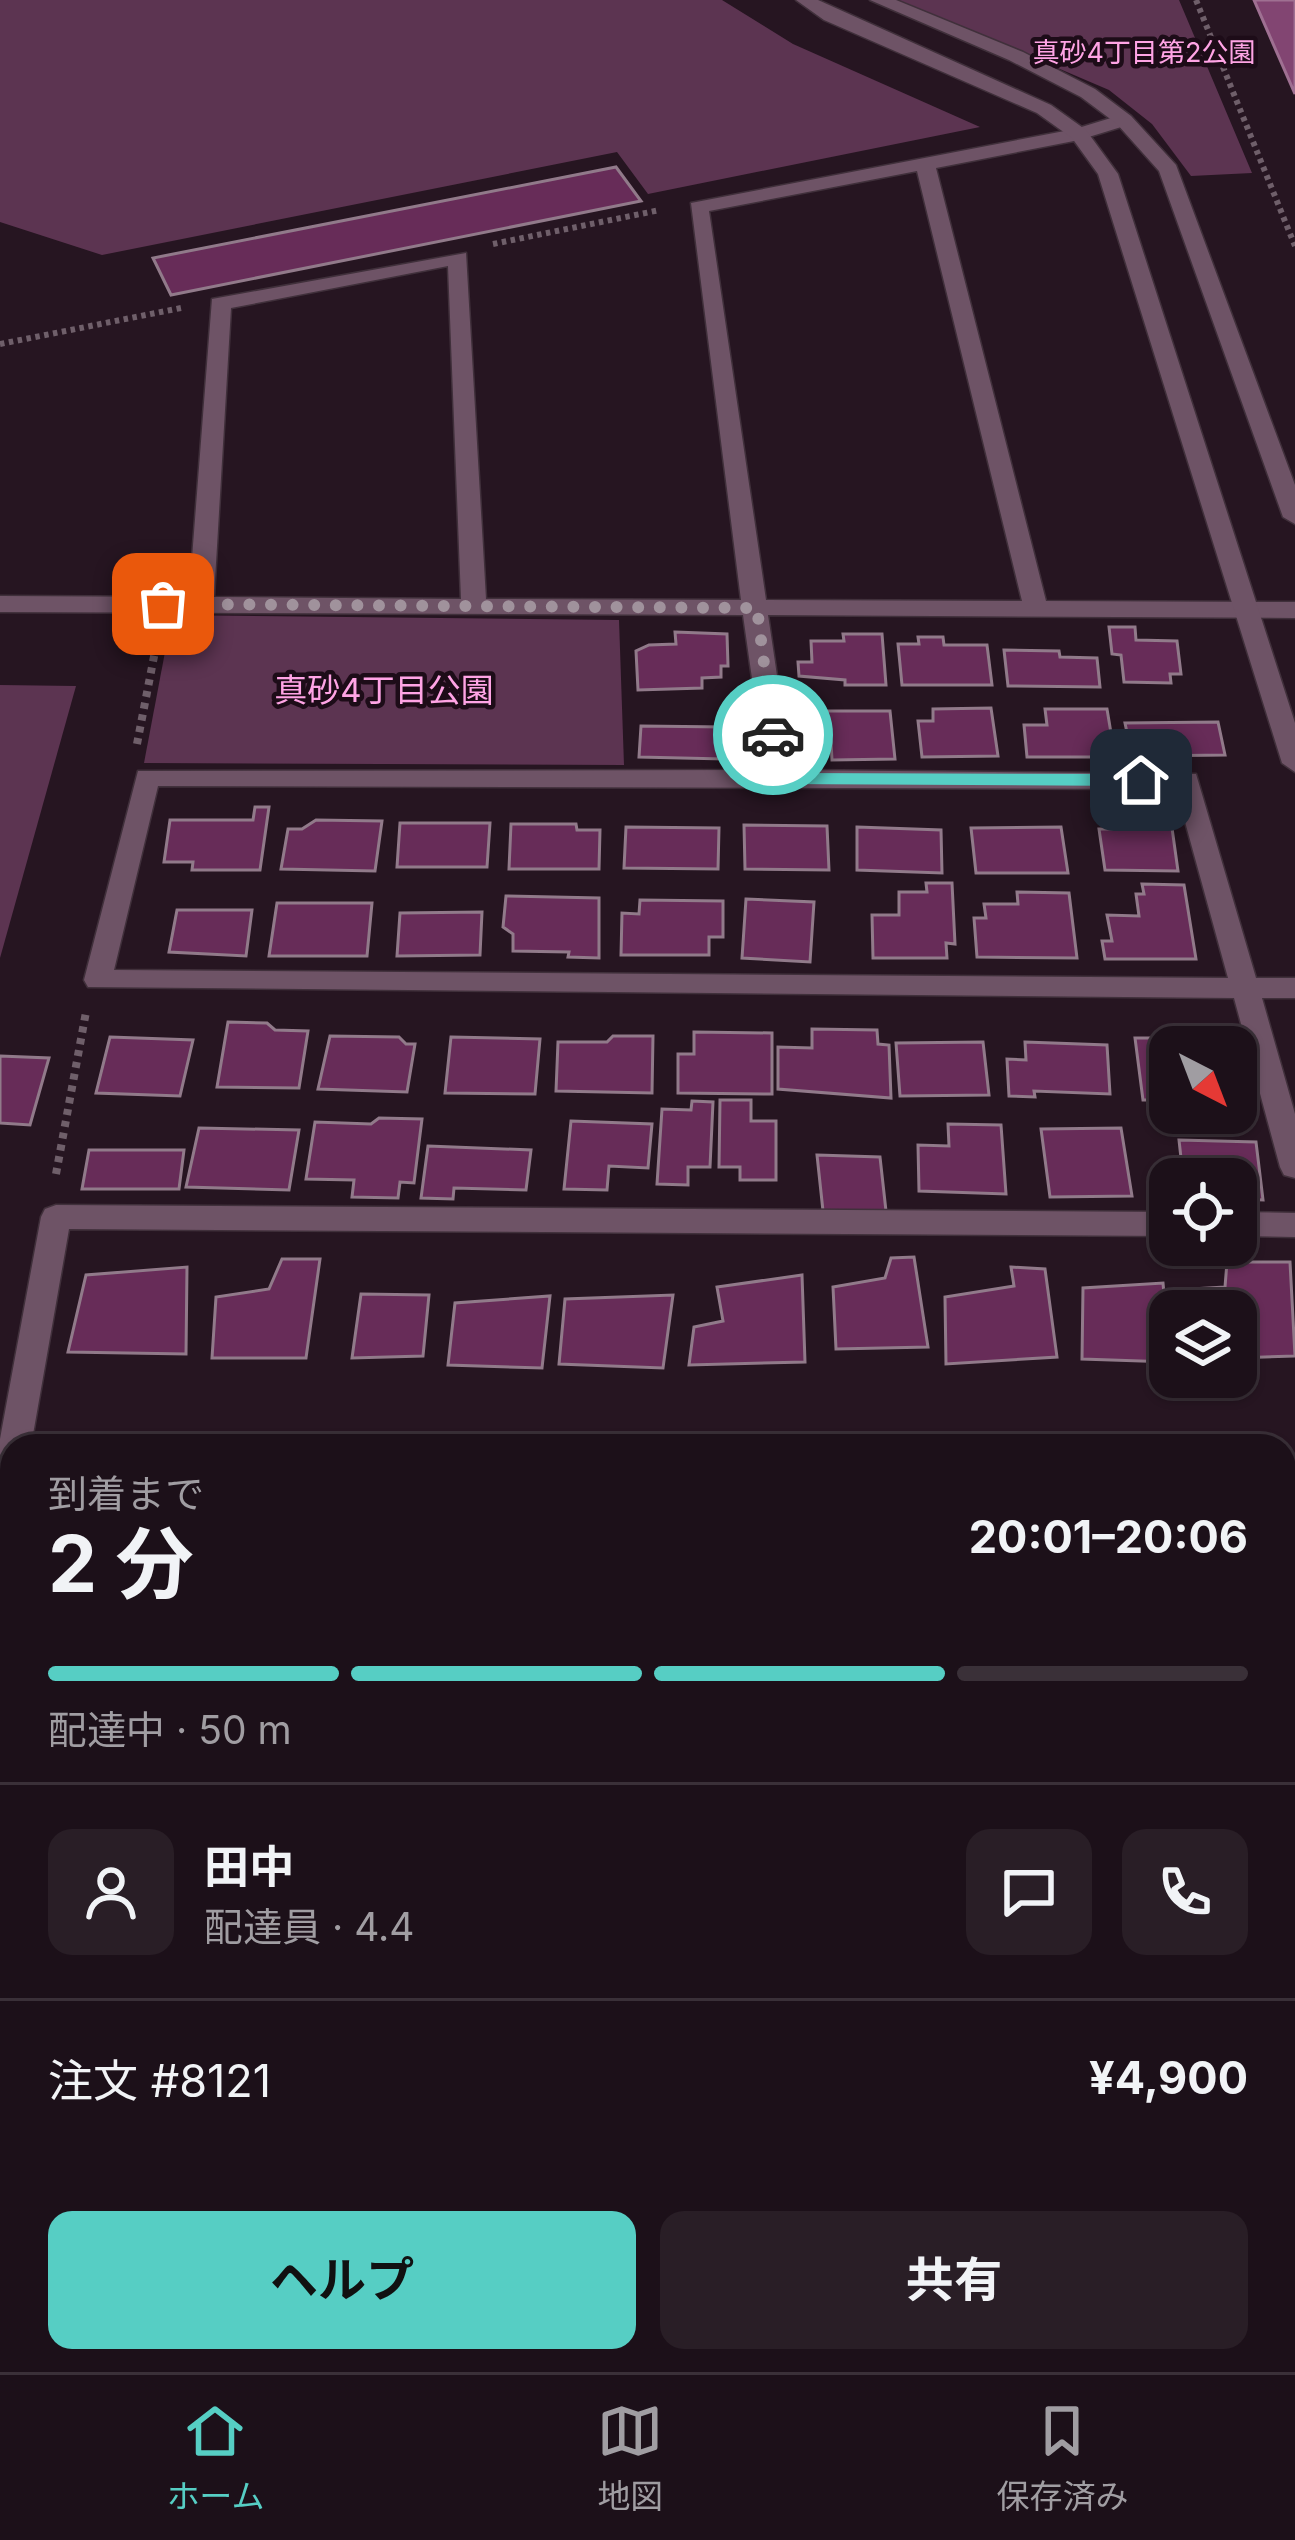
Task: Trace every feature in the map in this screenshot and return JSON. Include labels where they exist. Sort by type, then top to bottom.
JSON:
[{"type":"street","points":[[806,0],[1044,109],[1079,134],[1108,174],[1295,763]]},
{"type":"street","points":[[879,0],[1016,56],[1088,93],[1124,120],[1169,169],[1295,518]]},
{"type":"street","points":[[779,778],[698,207],[1079,134],[1124,120]]},
{"type":"street","points":[[925,164],[1036,609]]},
{"type":"street","points":[[201,604],[220,304],[458,258],[474,608]]},
{"type":"street","points":[[0,604],[1295,610]]},
{"type":"street","points":[[1295,988],[1244,988],[98,980],[147,777],[1186,780],[1244,988],[1295,1167]]},
{"type":"street","points":[[17,1434],[56,1217],[1149,1224]]},
{"type":"street","points":[[1257,1224],[1295,1225]]},
{"type":"path","points":[[1196,0],[1295,246]]},
{"type":"path","points":[[458,258],[484,245],[671,208],[698,207]]},
{"type":"path","points":[[0,344],[220,304]]},
{"type":"path","points":[[147,777],[134,760],[163,604]]},
{"type":"path","points":[[56,1217],[52,1196],[87,1007],[98,980]]},
{"type":"green space","points":[[0,0],[722,0],[793,44],[980,127],[648,194],[617,152],[102,255],[0,222]]},
{"type":"green space","name":"真砂4丁目第2公園","points":[[898,0],[1179,0],[1252,173],[1191,176],[1152,124],[1109,90]]},
{"type":"green space","name":"真砂4丁目公園","points":[[172,615],[619,620],[624,765],[144,763]]},
{"type":"green space","points":[[0,685],[76,686],[0,958]]},
{"type":"shaded area","points":[[1254,0],[1295,0],[1295,94]]},
{"type":"building","points":[[616,167],[641,201],[171,295],[153,258]]},
{"type":"building","points":[[1109,627],[1135,627],[1136,640],[1177,641],[1181,674],[1170,674],[1171,683],[1124,682],[1121,655],[1112,654]]},
{"type":"building","points":[[675,632],[727,634],[728,666],[721,666],[721,677],[702,678],[702,688],[638,690],[636,651],[649,645],[676,644]]},
{"type":"building","points":[[843,634],[882,634],[886,685],[845,685],[845,680],[799,676],[798,662],[812,662],[811,641],[844,641]]},
{"type":"building","points":[[918,637],[943,637],[944,645],[987,645],[992,685],[902,685],[898,644],[919,644]]},
{"type":"building","points":[[1004,650],[1059,651],[1060,657],[1097,658],[1100,687],[1008,686]]},
{"type":"building","points":[[991,708],[998,756],[922,757],[918,721],[933,721],[933,709]]},
{"type":"building","points":[[1045,709],[1107,709],[1112,739],[1103,742],[1106,757],[1027,757],[1024,725],[1047,725]]},
{"type":"building","points":[[811,711],[890,711],[895,759],[832,760],[831,741],[814,741]]},
{"type":"building","points":[[1218,722],[1225,755],[1143,756],[1141,747],[1130,747],[1125,723]]},
{"type":"building","points":[[641,726],[725,727],[724,759],[639,757]]},
{"type":"building","points":[[255,807],[269,807],[260,870],[192,870],[193,862],[164,862],[170,820],[253,820]]},
{"type":"building","points":[[1114,807],[1157,807],[1160,828],[1172,828],[1178,871],[1105,870],[1099,829],[1117,829]]},
{"type":"building","points":[[316,820],[382,821],[375,871],[281,869],[288,829],[302,829]]},
{"type":"building","points":[[400,823],[490,823],[487,867],[397,867]]},
{"type":"building","points":[[511,824],[576,824],[577,830],[600,830],[599,869],[509,869]]},
{"type":"building","points":[[744,825],[827,826],[829,870],[745,869]]},
{"type":"building","points":[[626,827],[719,828],[718,869],[624,868]]},
{"type":"building","points":[[857,827],[941,830],[942,873],[857,870]]},
{"type":"building","points":[[1061,827],[1068,873],[976,873],[971,828]]},
{"type":"building","points":[[926,883],[952,883],[955,944],[946,943],[947,958],[873,958],[872,915],[899,915],[899,892],[927,892]]},
{"type":"building","points":[[1142,884],[1184,885],[1196,959],[1105,959],[1102,941],[1112,941],[1107,915],[1139,916],[1136,894],[1144,894]]},
{"type":"building","points":[[1017,892],[1069,893],[1077,958],[977,957],[974,918],[986,918],[984,904],[1018,904]]},
{"type":"building","points":[[506,896],[599,898],[599,958],[513,951],[513,934],[503,927]]},
{"type":"building","points":[[746,899],[814,902],[810,962],[742,958]]},
{"type":"building","points":[[640,900],[723,901],[723,937],[709,937],[709,955],[621,955],[622,913],[639,914]]},
{"type":"building","points":[[277,903],[372,903],[367,956],[269,956]]},
{"type":"building","points":[[177,910],[252,910],[246,956],[169,952]]},
{"type":"building","points":[[482,912],[480,955],[397,956],[400,913]]},
{"type":"building","points":[[228,1022],[308,1031],[299,1088],[217,1087]]},
{"type":"building","points":[[812,1029],[877,1030],[878,1044],[889,1045],[891,1098],[778,1089],[778,1047],[812,1048]]},
{"type":"building","points":[[694,1032],[772,1033],[772,1094],[678,1093],[678,1054],[694,1054]]},
{"type":"building","points":[[330,1036],[399,1037],[406,1044],[415,1044],[407,1092],[318,1089]]},
{"type":"building","points":[[613,1036],[653,1036],[652,1093],[556,1091],[558,1042],[607,1042]]},
{"type":"building","points":[[110,1037],[193,1040],[180,1096],[96,1093]]},
{"type":"building","points":[[451,1037],[540,1039],[535,1094],[445,1093]]},
{"type":"building","points":[[1135,1038],[1149,1038],[1149,1100],[1143,1100]]},
{"type":"building","points":[[983,1042],[989,1095],[900,1096],[896,1043]]},
{"type":"building","points":[[1025,1042],[1107,1045],[1110,1094],[1034,1091],[1035,1097],[1009,1096],[1007,1059],[1026,1060]]},
{"type":"building","points":[[0,1056],[49,1058],[30,1125],[0,1123]]},
{"type":"building","points":[[720,1100],[751,1100],[751,1121],[776,1121],[776,1180],[740,1180],[740,1167],[719,1167]]},
{"type":"building","points":[[692,1101],[713,1102],[710,1167],[688,1167],[688,1185],[657,1184],[662,1109],[691,1110]]},
{"type":"building","points":[[379,1118],[422,1119],[414,1183],[400,1182],[398,1198],[352,1197],[354,1180],[306,1179],[315,1122],[371,1124]]},
{"type":"building","points":[[571,1121],[652,1124],[648,1168],[609,1166],[607,1190],[564,1189]]},
{"type":"building","points":[[948,1124],[1001,1125],[1006,1194],[919,1191],[918,1145],[949,1146]]},
{"type":"building","points":[[199,1128],[299,1130],[289,1190],[186,1187]]},
{"type":"building","points":[[1121,1128],[1132,1196],[1050,1197],[1041,1129]]},
{"type":"building","points":[[1179,1140],[1256,1142],[1263,1200],[1257,1200],[1257,1158],[1181,1158]]},
{"type":"building","points":[[428,1146],[531,1150],[526,1190],[454,1188],[453,1199],[421,1198]]},
{"type":"building","points":[[89,1150],[184,1150],[179,1189],[82,1189]]},
{"type":"building","points":[[817,1155],[880,1157],[886,1211],[823,1211]]},
{"type":"building","points":[[914,1257],[928,1347],[836,1349],[833,1287],[885,1278],[891,1258]]},
{"type":"building","points":[[282,1259],[320,1259],[306,1358],[212,1358],[216,1297],[269,1289]]},
{"type":"building","points":[[1290,1262],[1295,1356],[1257,1357],[1257,1290],[1193,1289],[1225,1287],[1227,1266]]},
{"type":"building","points":[[187,1267],[186,1354],[68,1352],[86,1275]]},
{"type":"building","points":[[1011,1267],[1045,1269],[1057,1357],[946,1364],[945,1297],[1014,1286]]},
{"type":"building","points":[[802,1275],[805,1362],[689,1365],[694,1327],[723,1321],[717,1287]]},
{"type":"building","points":[[1163,1283],[1164,1290],[1149,1290],[1149,1361],[1082,1359],[1083,1288]]},
{"type":"building","points":[[361,1294],[429,1295],[423,1356],[352,1358]]},
{"type":"building","points":[[673,1295],[663,1368],[559,1364],[565,1299]]},
{"type":"building","points":[[550,1296],[542,1368],[448,1365],[455,1303]]},
{"type":"way so far","points":[[163,604],[757,608],[773,735]]},
{"type":"route","points":[[773,735],[779,778],[1141,780]]}]
